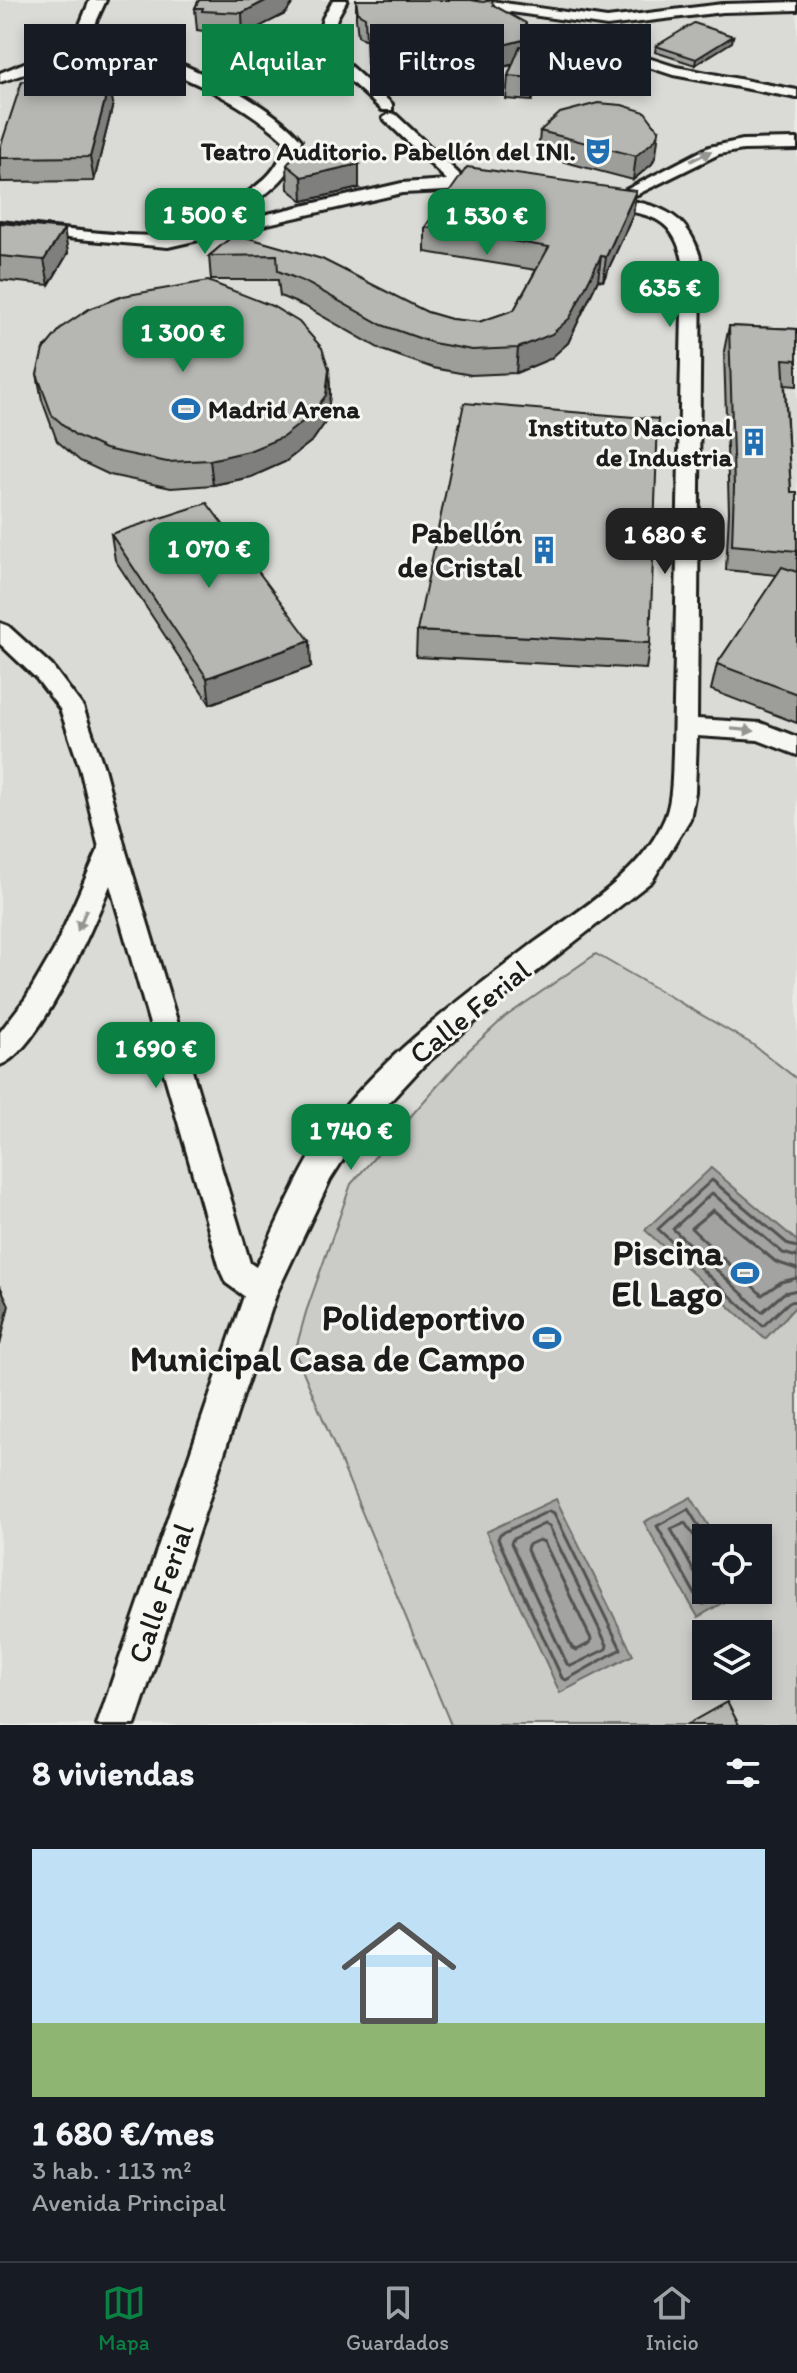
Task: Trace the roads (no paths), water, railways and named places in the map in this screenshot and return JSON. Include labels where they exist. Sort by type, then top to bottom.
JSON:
[{"type":"street","points":[[0,78],[59,55],[84,32],[99,0]]},
{"type":"street","points":[[340,0],[330,18],[324,40],[333,58],[453,177]]},
{"type":"street","points":[[456,0],[607,22],[756,6],[797,6]]},
{"type":"street","points":[[651,64],[673,71],[797,94]]},
{"type":"street","points":[[186,76],[245,101],[277,123],[293,140],[293,151],[266,188],[215,221],[205,235]]},
{"type":"street","points":[[632,192],[715,150],[743,145],[797,144]]},
{"type":"street","points":[[0,227],[168,242],[205,235],[402,188],[453,177],[505,183],[470,182],[426,191],[402,188]]},
{"type":"street","points":[[609,193],[619,186],[655,199],[673,222]]},
{"type":"street","points":[[580,198],[640,208],[673,222]]},
{"type":"street","name":"Calle Ferial","points":[[116,1725],[262,1290],[319,1170],[347,1127],[387,1081],[493,990],[643,874],[677,819],[683,792],[685,727],[692,261],[685,236],[673,222]]},
{"type":"street","points":[[0,631],[44,672],[71,707],[92,768],[112,848],[237,1272],[262,1290]]},
{"type":"street","points":[[685,727],[761,732],[797,746]]},
{"type":"street","points":[[0,1053],[28,1020],[52,983],[112,848]]},
{"type":"water","name":"Piscina El Lago","points":[[711,1168],[797,1241],[797,1305],[765,1339],[645,1230]]},
{"type":"water","points":[[691,1497],[707,1524],[692,1524],[692,1604],[720,1604],[698,1617],[644,1522]]},
{"type":"water","points":[[556,1499],[633,1655],[560,1693],[486,1532]]},
{"type":"place","name":"Teatro Auditorio. Pabellón del INI.","points":[[598,151]]},
{"type":"place","name":"Madrid Arena","points":[[186,409]]},
{"type":"place","name":"Instituto Nacional de Industria","points":[[754,442]]},
{"type":"place","name":"Pabellón de Cristal","points":[[544,550]]},
{"type":"place","name":"Piscina El Lago","points":[[745,1273]]},
{"type":"place","name":"Polideportivo Municipal Casa de Campo","points":[[547,1338]]}]
